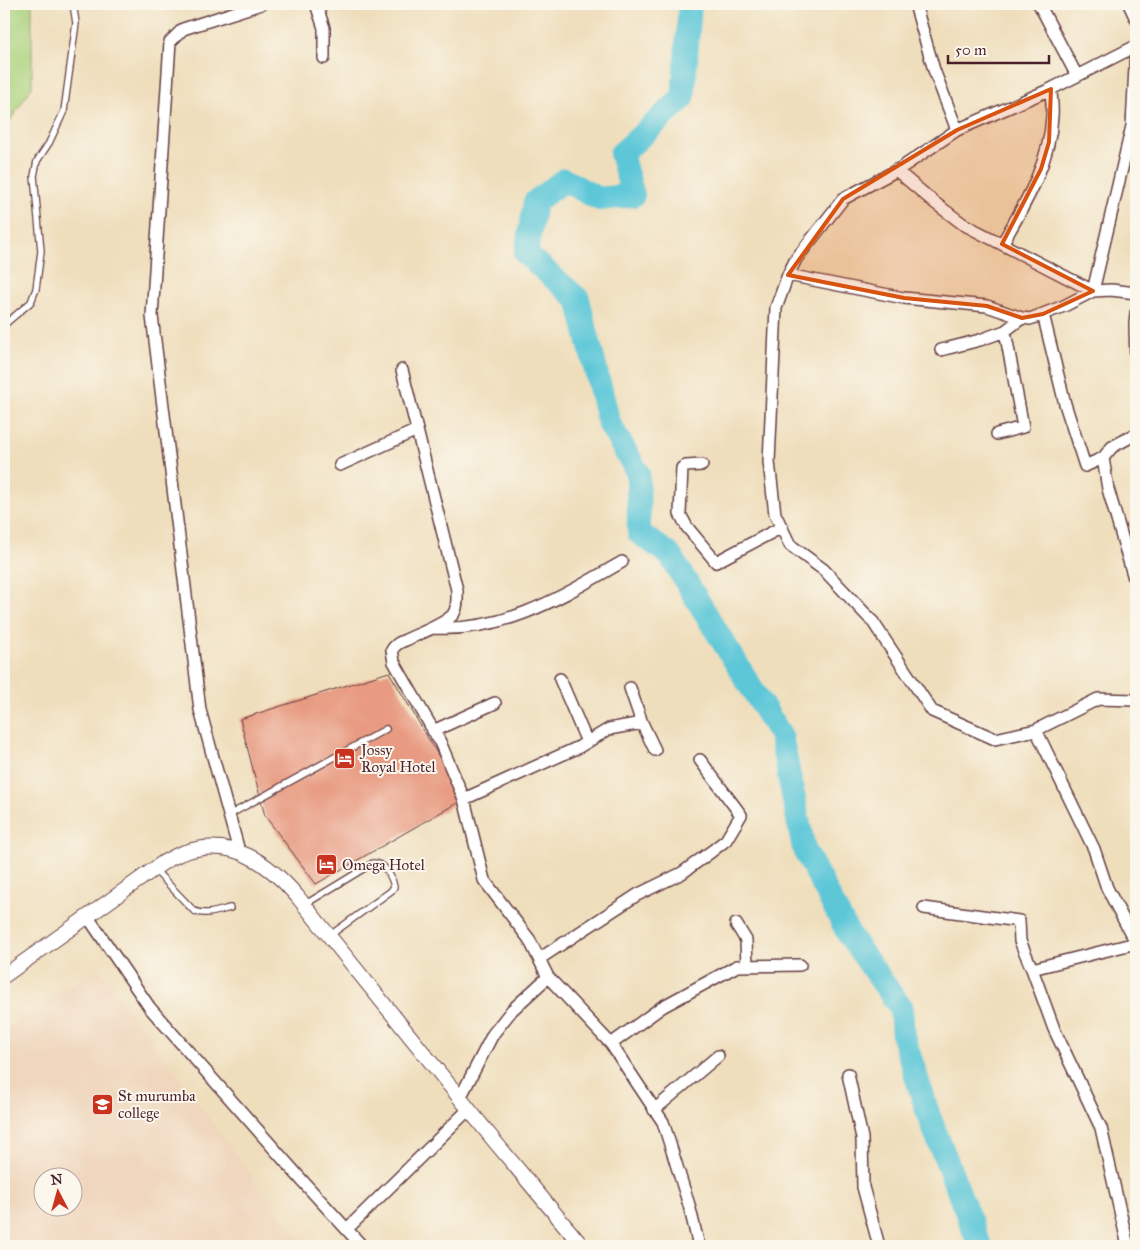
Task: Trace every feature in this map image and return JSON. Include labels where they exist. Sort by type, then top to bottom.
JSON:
[{"type":"street","points":[[239,851],[200,710],[152,316],[170,42],[183,29],[261,4]]},
{"type":"street","points":[[316,4],[324,28],[324,58]]},
{"type":"street","points":[[915,4],[934,70],[957,130]]},
{"type":"street","points":[[1039,4],[1077,76]]},
{"type":"street","points":[[1129,4],[1136,19]]},
{"type":"street","points":[[1093,291],[1132,126],[1136,46],[1051,89],[957,130],[896,170],[843,199],[796,259],[776,308],[769,462],[775,514],[790,545],[824,570],[873,622],[932,711],[995,739],[1036,730],[1098,699],[1136,700]]},
{"type":"street","points":[[1002,244],[1024,207],[1041,169],[1049,142],[1052,115],[1051,89]]},
{"type":"street","points":[[896,170],[963,224],[1093,291]]},
{"type":"street","points":[[788,275],[904,298],[987,306],[1030,319],[1064,306],[1093,291],[1111,290],[1136,293]]},
{"type":"street","points":[[1136,313],[1136,359]]},
{"type":"street","points":[[1043,314],[1065,404],[1085,466],[1103,458],[1112,447],[1136,434]]},
{"type":"street","points":[[941,350],[980,340],[1005,331],[1022,318]]},
{"type":"street","points":[[997,434],[1023,427],[1005,331]]},
{"type":"street","points":[[402,370],[457,590],[457,605],[449,619],[396,643],[392,650],[394,662],[440,742],[464,799],[484,880],[529,940],[548,977],[611,1044],[662,1122],[689,1206],[699,1246]]},
{"type":"street","points":[[340,465],[417,430]]},
{"type":"street","points":[[1103,458],[1108,488],[1133,563],[1136,585]]},
{"type":"street","points":[[702,465],[682,468],[680,514],[687,527],[716,562],[782,527]]},
{"type":"street","points":[[431,628],[451,629],[506,620],[556,600],[622,562]]},
{"type":"street","points":[[560,679],[587,742]]},
{"type":"street","points":[[630,688],[642,722],[655,750]]},
{"type":"street","points":[[433,731],[495,703]]},
{"type":"street","points":[[464,799],[587,742],[609,729],[642,722]]},
{"type":"street","points":[[1032,969],[1136,942],[1107,888],[1094,849],[1036,730]]},
{"type":"street","points":[[539,959],[637,895],[682,873],[726,840],[741,815],[700,760]]},
{"type":"street","points":[[4,976],[164,862],[185,852],[209,848],[239,851],[258,860],[281,877],[582,1246]]},
{"type":"street","points":[[924,908],[1019,921],[1020,941],[1054,1029],[1101,1128],[1128,1246]]},
{"type":"street","points":[[88,917],[150,1008],[362,1246]]},
{"type":"street","points":[[736,924],[746,940],[746,966]]},
{"type":"street","points":[[611,1044],[662,1007],[737,966],[800,965]]},
{"type":"street","points":[[460,1098],[494,1034],[512,1010],[548,977]]},
{"type":"street","points":[[654,1110],[718,1056]]},
{"type":"street","points":[[848,1074],[862,1138],[862,1186],[879,1246]]},
{"type":"street","points":[[347,1229],[469,1109]]},
{"type":"lane","points":[[4,325],[31,302],[36,289],[41,251],[34,176],[37,161],[49,143],[64,111],[76,23],[73,4]]},
{"type":"lane","points":[[229,815],[386,729]]},
{"type":"lane","points":[[304,905],[373,863],[383,865],[393,881],[394,887],[391,891],[329,936]]},
{"type":"lane","points":[[154,869],[194,911],[207,913],[230,908]]},
{"type":"highlighted area","points":[[1051,89],[1049,142],[1041,169],[1002,244],[1093,291],[1043,314],[1022,318],[987,306],[904,298],[788,275],[843,199],[957,130]]},
{"type":"shaded area","name":"St murumba college","points":[[97,967],[304,1246],[4,1246],[4,1033]]},
{"type":"green space","points":[[4,4],[32,4],[32,87],[4,130]]},
{"type":"building","name":"Jossy Royal Hotel","points":[[389,672],[464,799],[316,884],[265,816],[240,719]]},
{"type":"waterway","points":[[690,4],[683,98],[621,154],[633,195],[599,199],[564,180],[535,202],[526,254],[578,299],[609,423],[638,473],[639,533],[669,554],[781,736],[804,849],[849,935],[901,1008],[903,1036],[929,1116],[980,1246]]},
{"type":"place","name":"Jossy Royal Hotel","points":[[345,759]]},
{"type":"place","name":"Omega Hotel","points":[[326,865]]},
{"type":"place","name":"St murumba college","points":[[102,1105]]}]
